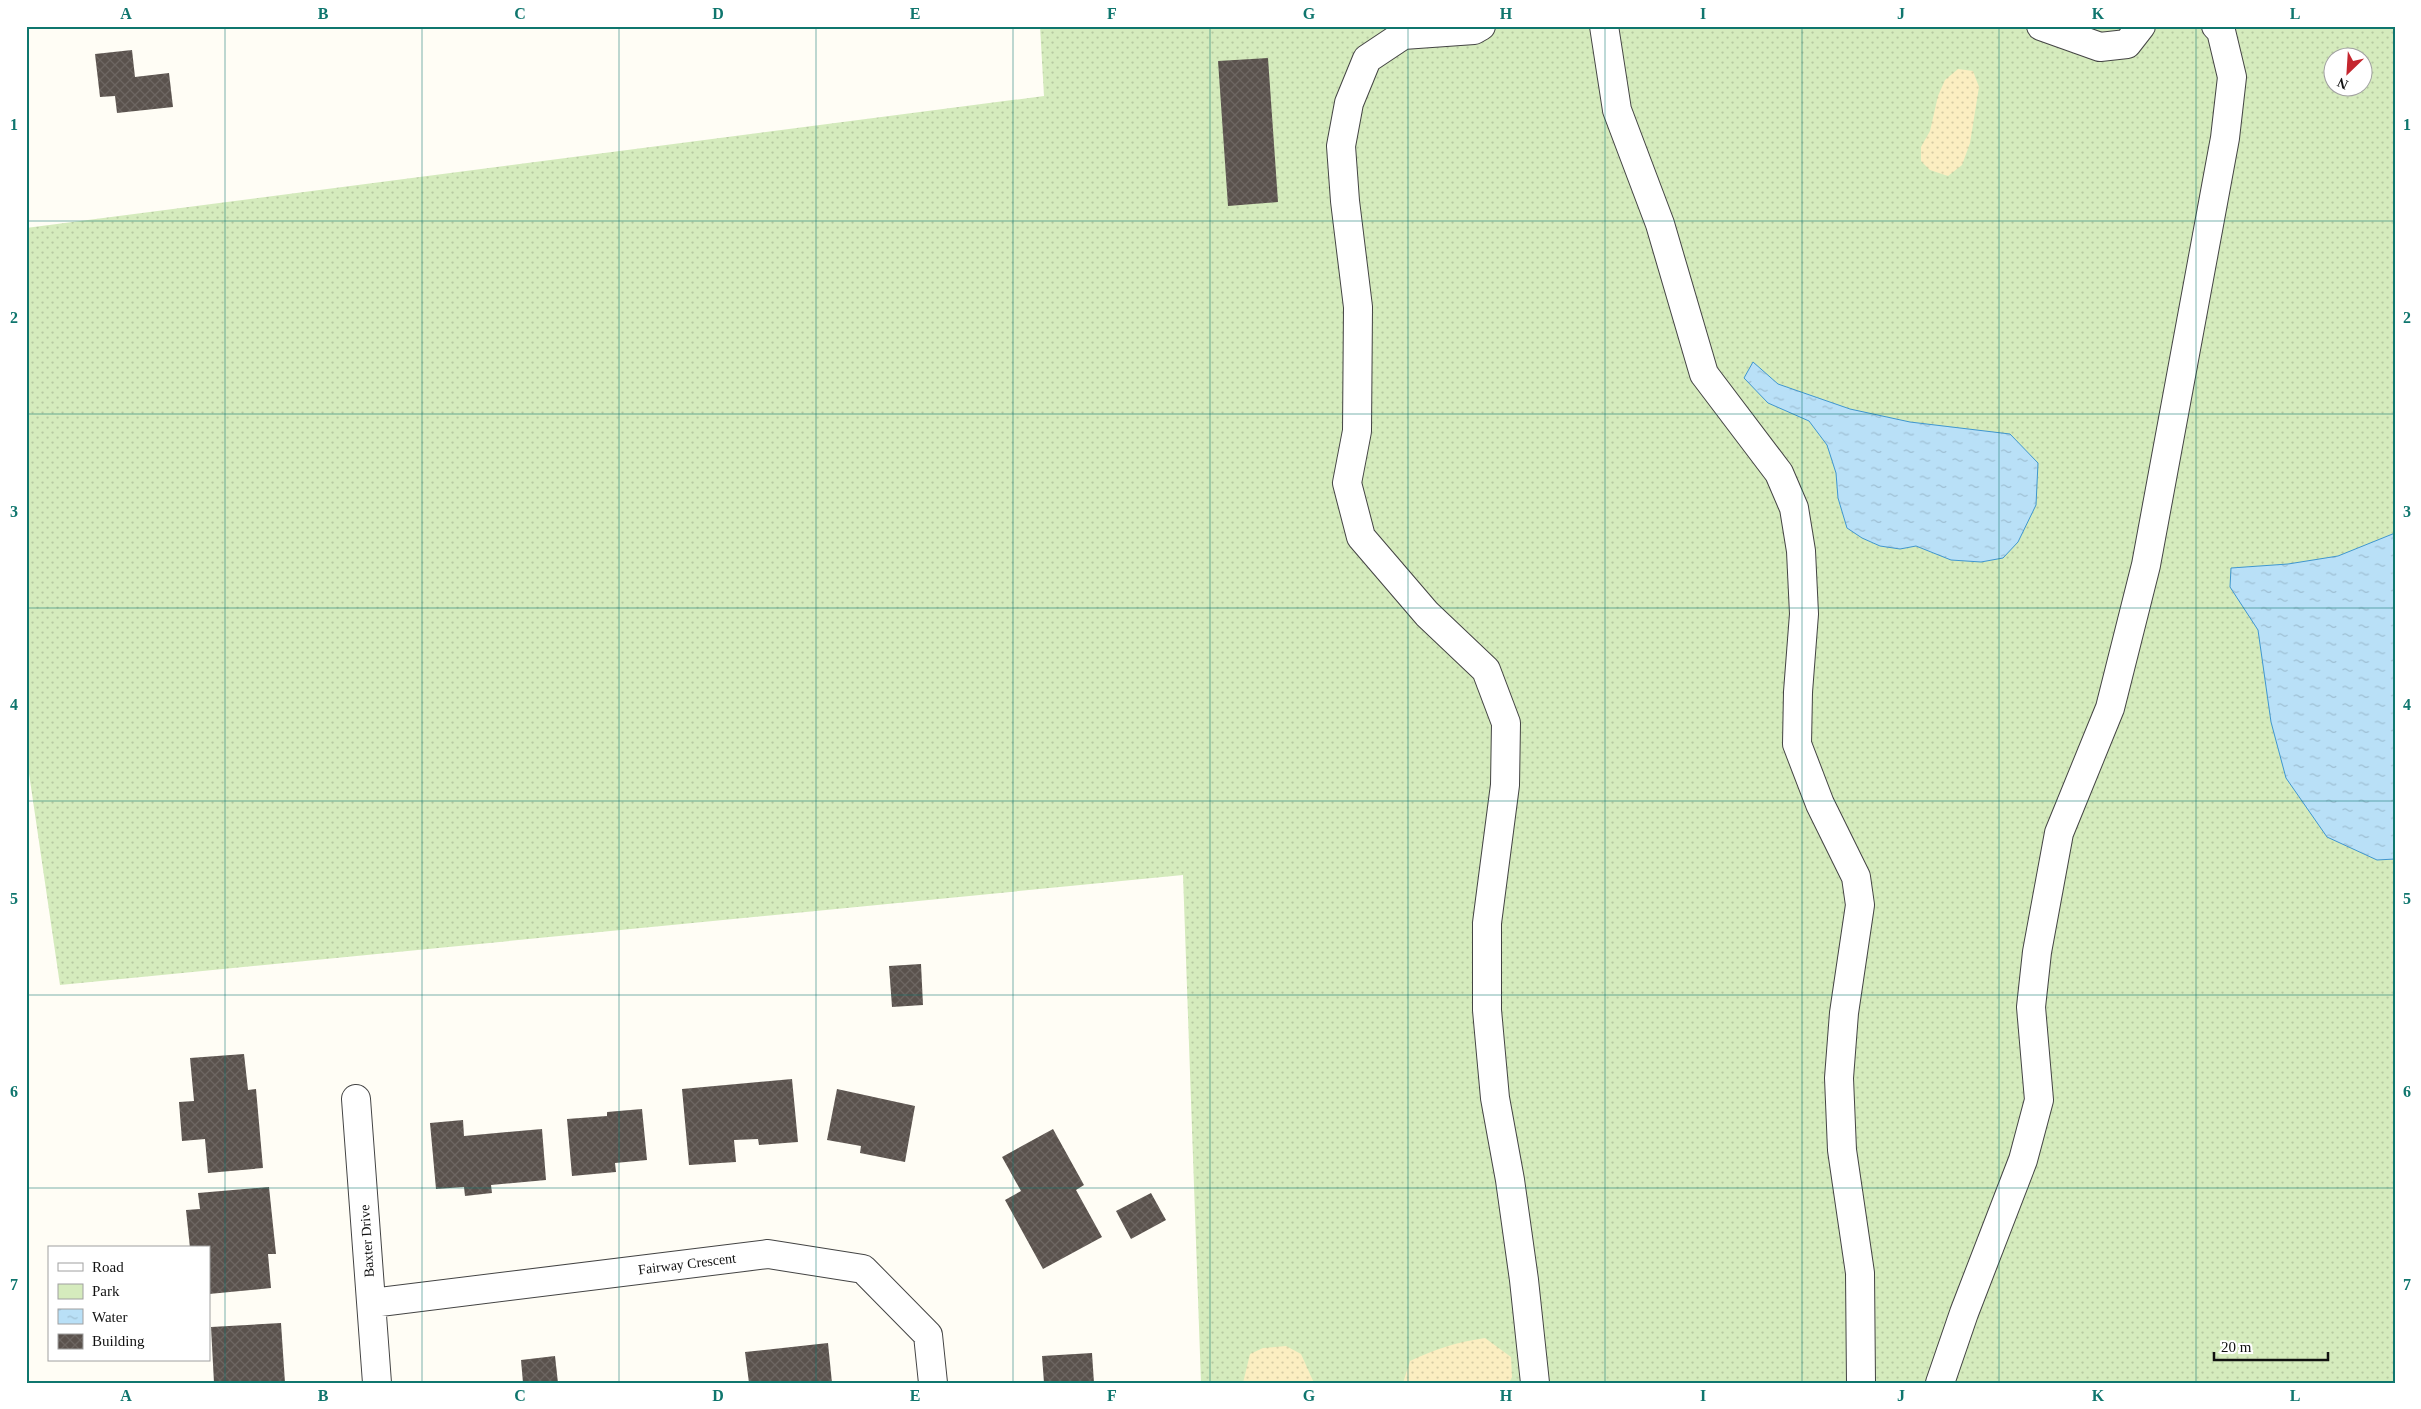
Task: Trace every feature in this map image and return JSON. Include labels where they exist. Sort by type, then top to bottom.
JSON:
[{"type":"street","points":[[1481,26],[1474,30],[1403,35],[1367,59],[1349,103],[1341,146],[1345,201],[1358,307],[1357,431],[1347,483],[1360,537],[1427,614],[1486,670],[1506,723],[1505,785],[1487,923],[1487,1010],[1495,1098],[1522,1261],[1535,1383]]},
{"type":"street","points":[[1604,26],[1617,110],[1660,224],[1704,374],[1779,473],[1794,508],[1801,551],[1804,614],[1798,692],[1797,744],[1820,804],[1856,877],[1860,905],[1844,1013],[1840,1078],[1842,1150],[1853,1211],[1860,1273],[1861,1383]]},
{"type":"street","points":[[2044,27],[2100,48],[2126,44],[2141,26]]},
{"type":"street","points":[[1940,1383],[1964,1314],[2023,1160],[2039,1100],[2031,1007],[2037,952],[2059,834],[2110,708],[2146,565],[2225,138],[2232,77],[2221,31],[2216,26]]},
{"type":"street","name":"Baxter Drive","points":[[356,1099],[377,1383]]},
{"type":"street","name":"Fairway Crescent","points":[[372,1303],[768,1254],[863,1269],[928,1335],[933,1383]]},
{"type":"green space","points":[[1040,26],[2395,26],[2395,1383],[1201,1383],[1183,875],[60,985],[26,753],[26,228],[1044,96]]},
{"type":"sand","points":[[1958,69],[1973,71],[1979,87],[1970,143],[1962,165],[1948,176],[1930,170],[1921,161],[1921,147],[1930,131],[1938,96],[1945,80]]},
{"type":"sand","points":[[1485,1338],[1511,1357],[1512,1377],[1509,1383],[1403,1383],[1410,1361],[1447,1346]]},
{"type":"sand","points":[[1286,1346],[1301,1354],[1314,1383],[1243,1383],[1250,1354],[1263,1348]]},
{"type":"water","points":[[1753,362],[1778,384],[1850,409],[1910,422],[2010,434],[2038,463],[2036,505],[2018,542],[2003,558],[1981,562],[1951,560],[1916,546],[1900,549],[1880,546],[1862,538],[1847,528],[1838,498],[1836,473],[1827,445],[1809,421],[1768,403],[1744,378]]},
{"type":"water","points":[[2395,533],[2395,859],[2377,860],[2327,837],[2286,778],[2271,722],[2258,630],[2230,587],[2231,568],[2288,564],[2338,556]]},
{"type":"building","points":[[132,50],[135,77],[169,73],[173,107],[117,113],[115,96],[100,97],[95,54]]},
{"type":"building","points":[[1268,58],[1278,202],[1228,206],[1218,61]]},
{"type":"building","points":[[921,964],[923,1005],[892,1007],[889,966]]},
{"type":"building","points":[[244,1054],[248,1090],[256,1089],[263,1168],[208,1173],[205,1139],[182,1141],[179,1102],[194,1101],[190,1058]]},
{"type":"building","points":[[792,1079],[798,1142],[759,1145],[758,1139],[734,1140],[736,1162],[689,1165],[682,1089]]},
{"type":"building","points":[[837,1089],[915,1106],[905,1162],[860,1153],[861,1146],[827,1140]]},
{"type":"building","points":[[642,1109],[647,1160],[615,1163],[616,1172],[572,1176],[567,1119],[607,1116],[607,1112]]},
{"type":"building","points":[[463,1120],[464,1136],[542,1129],[546,1180],[491,1185],[492,1193],[465,1196],[464,1187],[436,1189],[430,1123]]},
{"type":"building","points":[[1053,1129],[1084,1185],[1076,1190],[1102,1237],[1043,1269],[1005,1200],[1021,1191],[1002,1157]]},
{"type":"building","points":[[269,1187],[276,1254],[268,1254],[271,1288],[210,1294],[210,1246],[190,1246],[186,1210],[200,1209],[198,1193]]},
{"type":"building","points":[[1151,1193],[1166,1220],[1131,1239],[1116,1211]]},
{"type":"building","points":[[281,1323],[285,1383],[214,1383],[211,1327]]},
{"type":"building","points":[[828,1343],[832,1383],[749,1383],[745,1352]]},
{"type":"building","points":[[1092,1353],[1094,1383],[1044,1383],[1042,1356]]},
{"type":"building","points":[[555,1356],[558,1383],[523,1383],[521,1360]]}]
